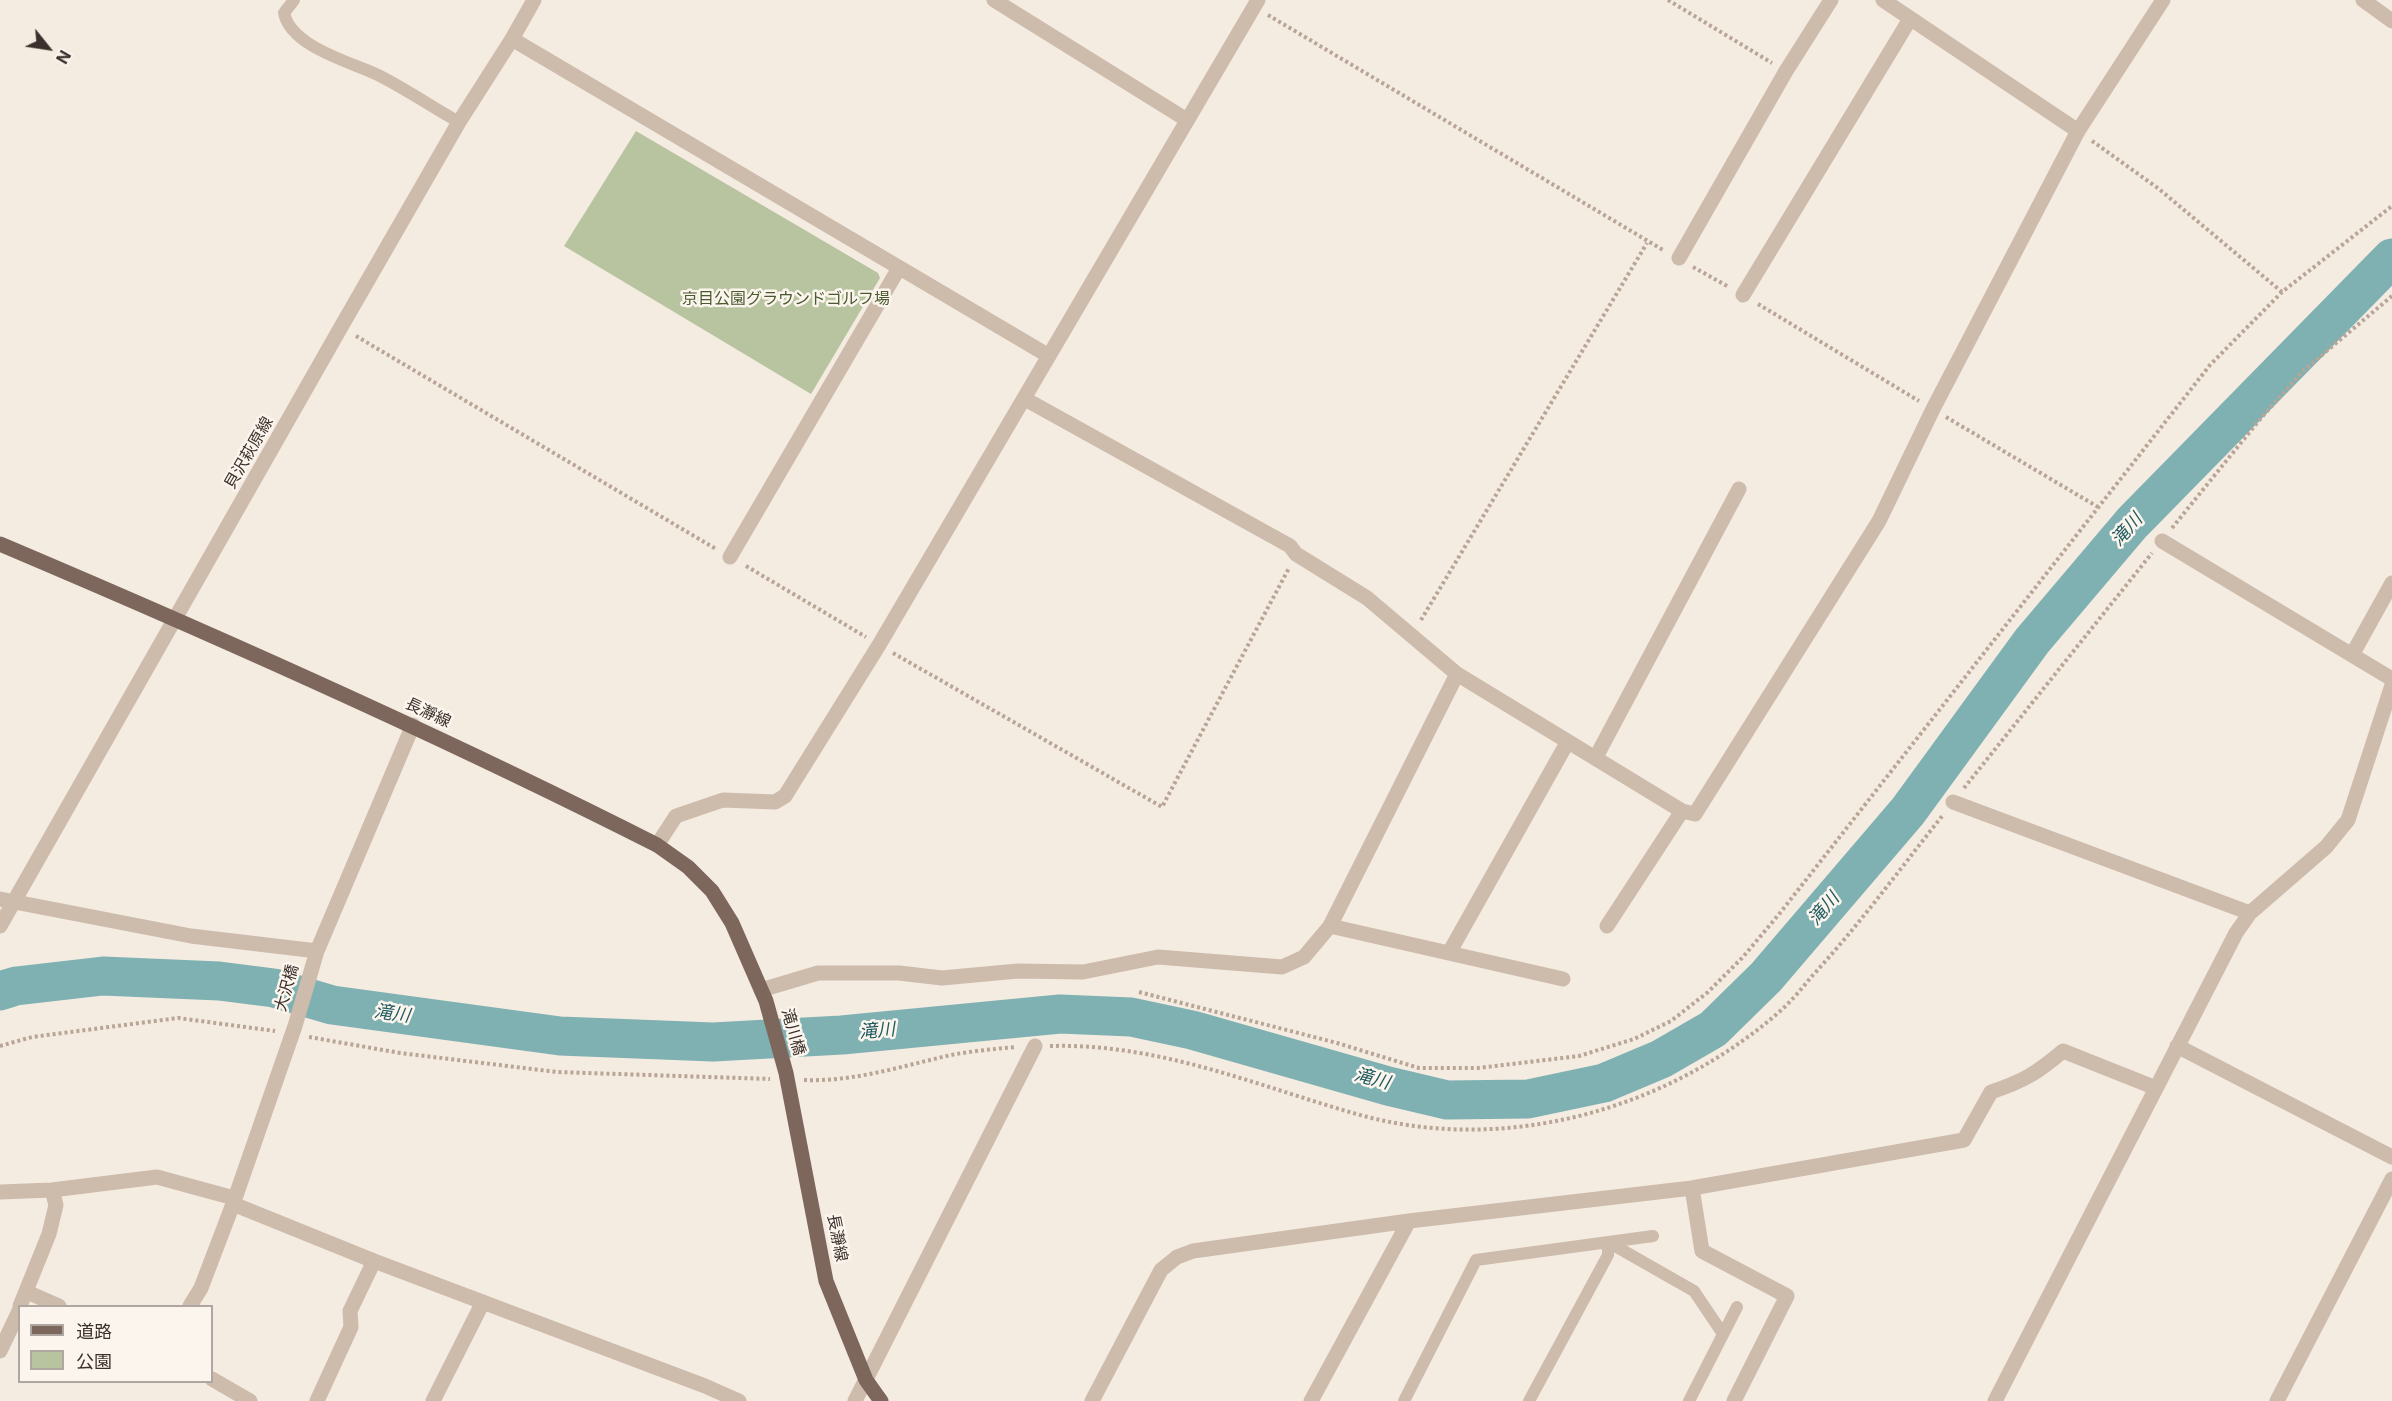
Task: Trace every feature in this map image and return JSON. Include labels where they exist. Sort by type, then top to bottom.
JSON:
[{"type":"main road","name":"長瀞線","points":[[0,544],[176,619],[413,725],[657,845],[688,867],[712,891],[732,923],[763,996]]},
{"type":"main road","name":"滝川橋","points":[[763,996],[787,1076]]},
{"type":"main road","name":"長瀞線","points":[[787,1076],[826,1281],[866,1380],[881,1401]]},
{"type":"street","name":"貝沢萩原線","points":[[0,926],[6,901],[176,619],[459,122],[534,0]]},
{"type":"street","points":[[994,0],[1186,120]]},
{"type":"street","points":[[657,845],[676,816],[723,800],[775,802],[785,796],[879,645],[1258,0]]},
{"type":"street","points":[[1679,258],[1786,71],[1831,0]]},
{"type":"street","points":[[1883,0],[2079,131]]},
{"type":"street","points":[[1025,399],[1290,546],[1296,554],[1367,598],[1457,674],[1682,811],[1695,814],[1879,521],[1933,409],[2079,131],[2163,0]]},
{"type":"street","points":[[2363,0],[2392,21]]},
{"type":"street","points":[[1743,295],[1910,19]]},
{"type":"street","points":[[512,39],[1049,356]]},
{"type":"street","points":[[730,557],[899,268]]},
{"type":"street","points":[[1596,758],[1739,489]]},
{"type":"street","points":[[2162,541],[2392,679]]},
{"type":"street","points":[[2352,655],[2392,583]]},
{"type":"street","points":[[763,996],[818,973],[899,973],[942,978],[1018,971],[1083,972],[1158,957],[1282,967],[1304,957],[1330,926],[1457,674]]},
{"type":"street","points":[[1995,1401],[2236,933],[2250,913],[2326,847],[2348,820],[2392,685]]},
{"type":"street","name":"大沢橋","points":[[191,1305],[201,1288],[233,1201],[294,1030],[316,956],[413,725]]},
{"type":"street","points":[[1449,953],[1567,743]]},
{"type":"street","points":[[1953,802],[2250,913]]},
{"type":"street","points":[[1607,926],[1682,811]]},
{"type":"street","points":[[6,901],[191,936],[316,956]]},
{"type":"street","points":[[1330,926],[1563,979]]},
{"type":"street","points":[[855,1401],[1035,1046]]},
{"type":"street","points":[[2177,1046],[2392,1157]]},
{"type":"street","points":[[1092,1401],[1161,1270],[1178,1257],[1193,1251],[1408,1221],[1692,1188],[1964,1140],[1991,1092],[2021,1082],[2063,1051],[2156,1088]]},
{"type":"street","points":[[0,1192],[52,1190],[157,1177],[233,1201],[374,1261],[705,1386],[739,1401]]},
{"type":"street","points":[[2277,1401],[2392,1179]]},
{"type":"street","points":[[1692,1188],[1702,1251],[1787,1296],[1734,1401]]},
{"type":"street","points":[[50,1305],[22,1302],[49,1234],[56,1205],[52,1190]]},
{"type":"street","points":[[1311,1401],[1408,1221]]},
{"type":"street","points":[[317,1401],[351,1327],[350,1311],[374,1261]]},
{"type":"street","points":[[433,1401],[483,1302]]},
{"type":"street","points":[[0,1351],[18,1311]]},
{"type":"street","points":[[213,1380],[250,1401]]},
{"type":"lane","points":[[294,0],[284,13],[286,22],[309,44],[335,58],[378,75],[459,122]]},
{"type":"lane","points":[[1404,1401],[1476,1260],[1653,1236]]},
{"type":"lane","points":[[1608,1242],[1694,1291],[1723,1334]]},
{"type":"lane","points":[[1528,1401],[1608,1255],[1608,1242]]},
{"type":"lane","points":[[1689,1401],[1737,1307]]},
{"type":"path","points":[[1668,0],[1786,71]]},
{"type":"path","points":[[2079,131],[2159,189],[2282,292]]},
{"type":"path","points":[[1139,992],[1336,1043],[1419,1068],[1478,1068],[1579,1056],[1634,1040],[1671,1021],[1708,992],[1743,957],[1772,922],[2210,365],[2282,292],[2392,206]]},
{"type":"path","points":[[1411,637],[1647,243]]},
{"type":"path","points":[[0,1046],[43,1035],[178,1018],[294,1030],[400,1053],[557,1072],[787,1076],[824,1081],[867,1075],[954,1054],[1035,1046],[1119,1050],[1206,1067],[1362,1116],[1406,1125],[1474,1131],[1525,1126],[1590,1114],[1640,1098],[1675,1083],[1725,1054],[1779,1012],[1833,953],[2261,418],[2303,371],[2392,296]]},
{"type":"path","points":[[341,327],[879,645],[1162,807],[1296,554]]},
{"type":"green space","name":"京目公園グラウンドゴルフ場","points":[[636,131],[878,273],[880,278],[811,394],[564,246]]},
{"type":"waterway","name":"滝川","points":[[0,991],[16,986],[103,976],[219,981],[274,988],[332,1005],[560,1036],[713,1042],[842,1035],[1060,1014],[1131,1017],[1192,1030],[1388,1086],[1447,1100],[1528,1099],[1604,1083],[1661,1059],[1713,1029],[1766,977],[1908,811],[2032,641],[2132,523],[2392,258]]}]
